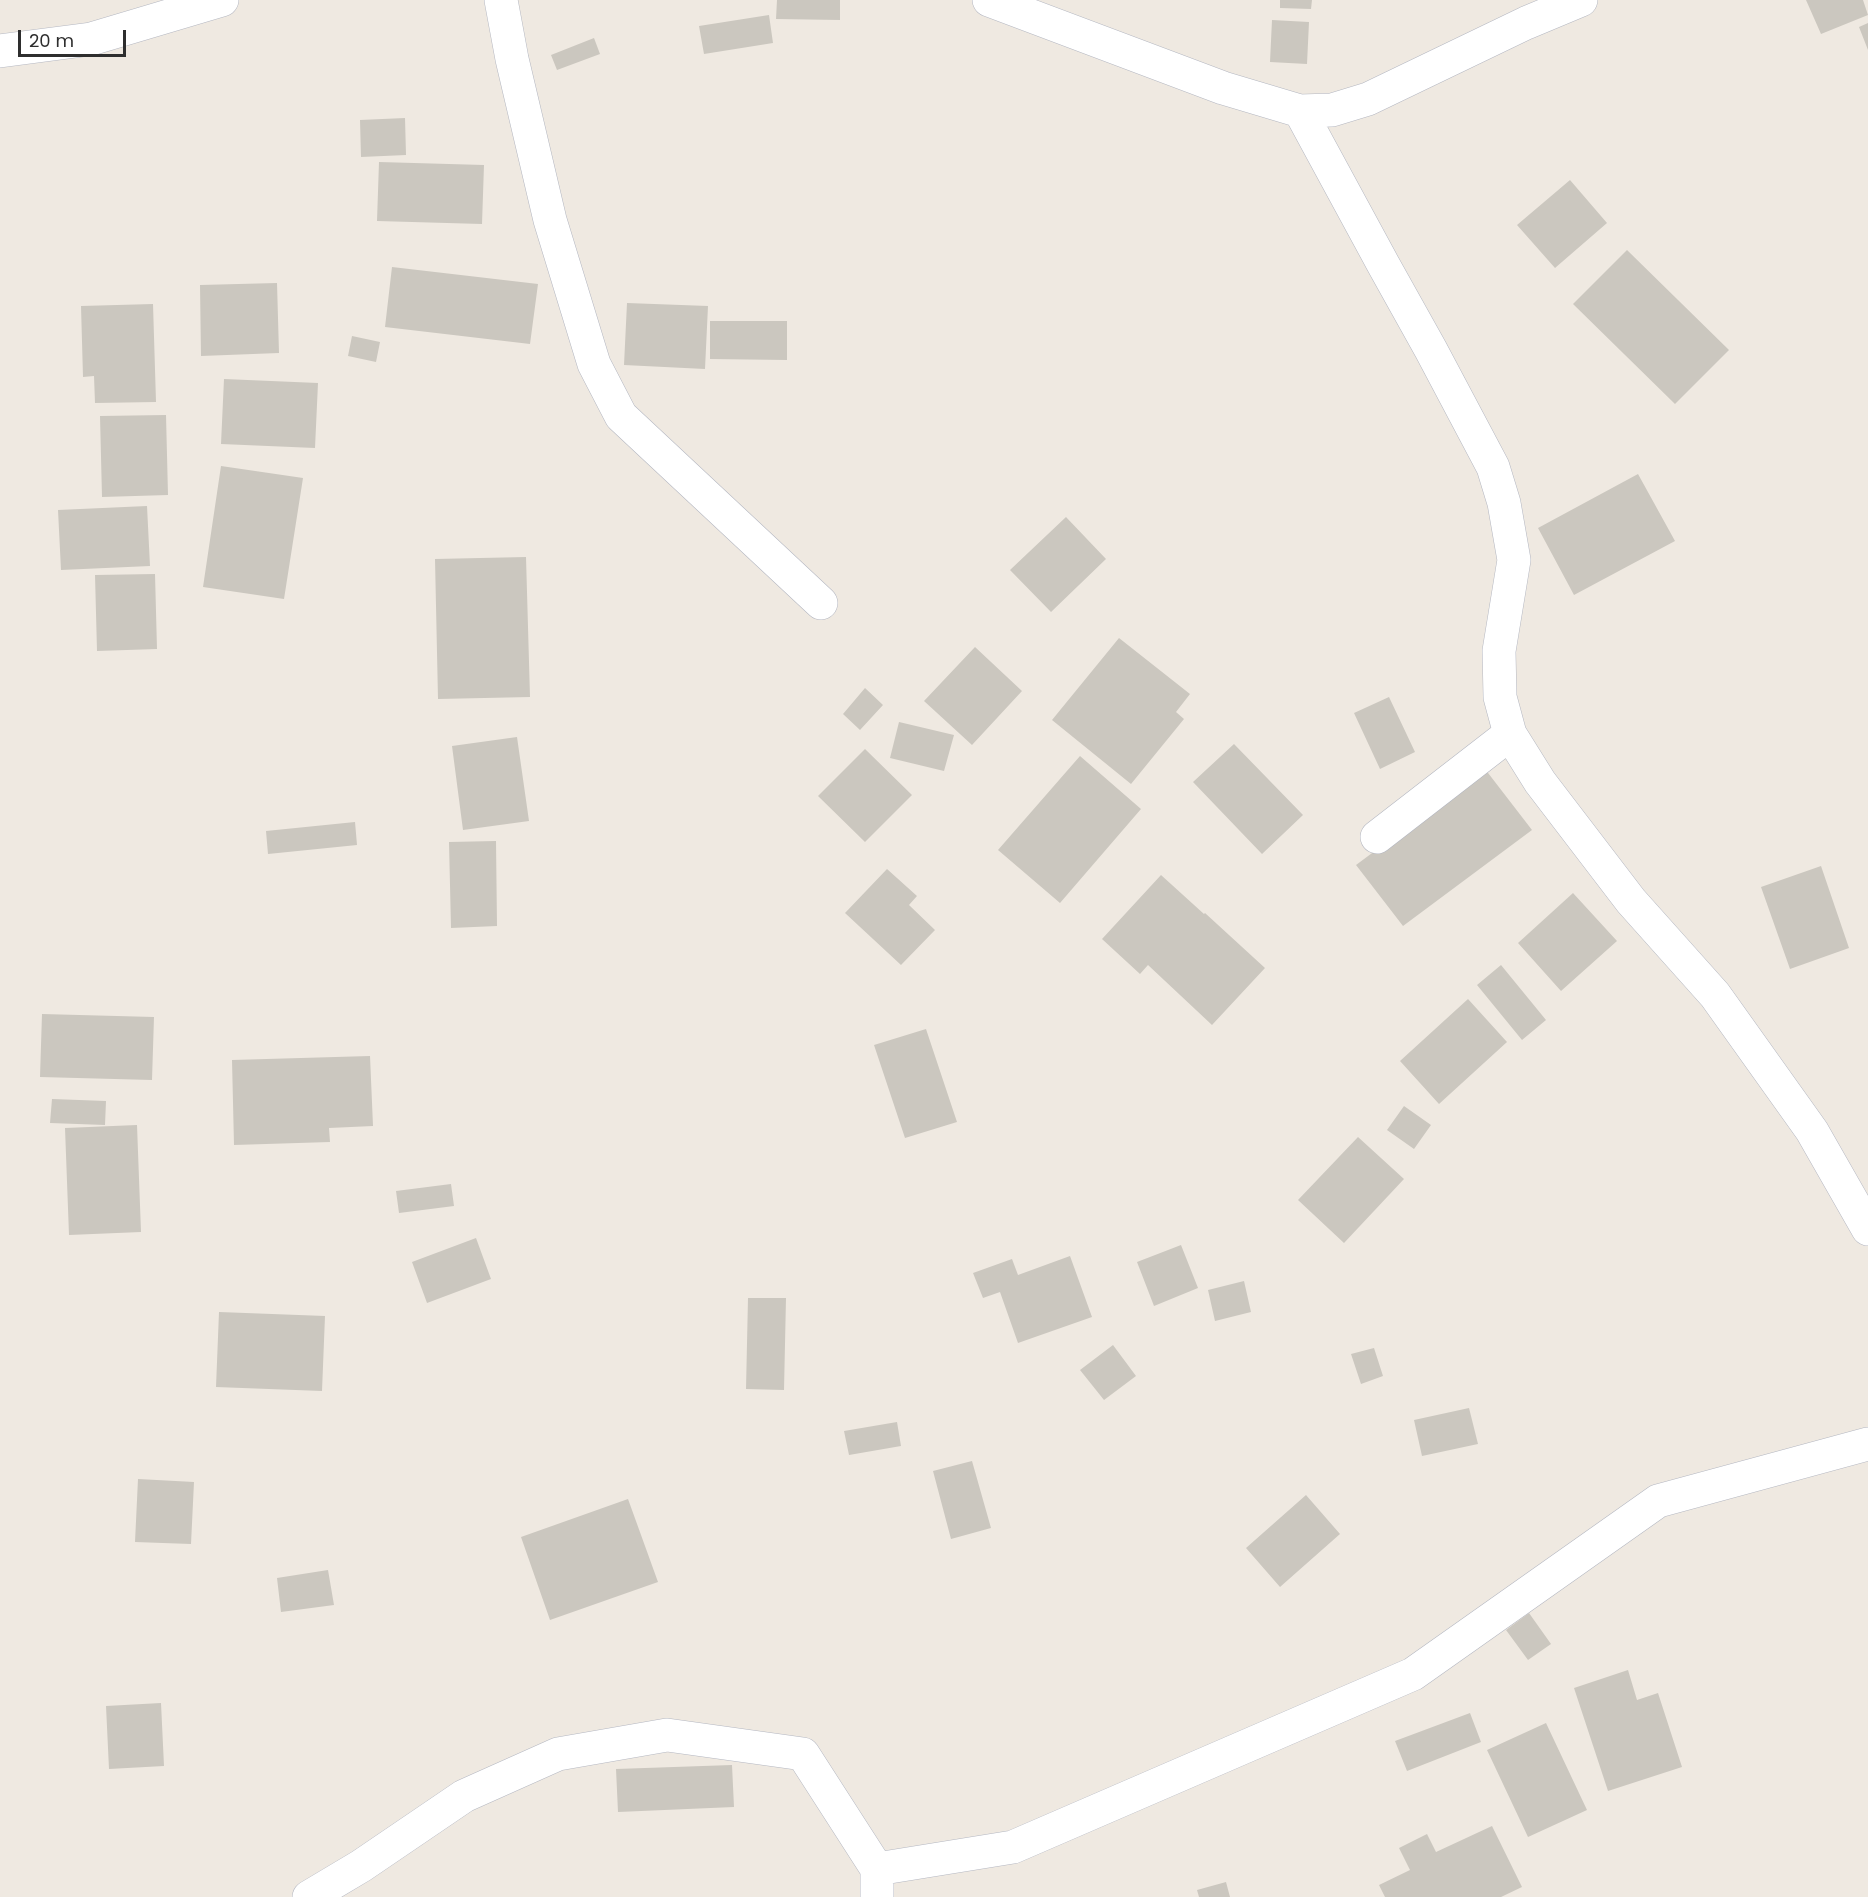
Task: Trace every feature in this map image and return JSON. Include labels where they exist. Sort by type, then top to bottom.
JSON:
[{"type":"street","points":[[0,51],[91,39],[222,0]]},
{"type":"street","points":[[501,0],[512,59],[550,220],[594,364],[621,416],[821,603]]},
{"type":"street","points":[[989,0],[1223,88],[1300,111],[1332,110],[1368,99],[1526,23],[1581,0]]},
{"type":"street","points":[[1300,111],[1493,467],[1504,503],[1514,560],[1499,651],[1500,698],[1510,734],[1540,782],[1630,901],[1715,995],[1812,1131],[1868,1229]]},
{"type":"street","points":[[1377,837],[1510,734]]},
{"type":"street","points":[[309,1897],[361,1866],[464,1796],[558,1754],[668,1735],[803,1754],[877,1883],[1013,1847],[1413,1674],[1658,1501],[1868,1444]]},
{"type":"building","points":[[777,0],[840,0],[840,20],[776,19]]},
{"type":"building","points":[[1280,0],[1312,0],[1311,9],[1280,8]]},
{"type":"building","points":[[1806,0],[1863,0],[1868,15],[1821,34]]},
{"type":"building","points":[[769,15],[773,43],[704,54],[699,26]]},
{"type":"building","points":[[1272,20],[1309,22],[1307,64],[1270,62]]},
{"type":"building","points":[[1868,23],[1868,50],[1859,27]]},
{"type":"building","points":[[594,38],[600,54],[557,70],[551,55]]},
{"type":"building","points":[[405,118],[406,155],[361,157],[360,120]]},
{"type":"building","points":[[379,162],[484,165],[482,224],[377,221]]},
{"type":"building","points":[[1570,180],[1607,223],[1555,268],[1517,225]]},
{"type":"building","points":[[1627,250],[1729,350],[1675,404],[1573,304]]},
{"type":"building","points":[[392,267],[538,284],[530,344],[385,327]]},
{"type":"building","points":[[277,283],[279,353],[201,356],[200,285]]},
{"type":"building","points":[[627,303],[708,306],[705,369],[624,365]]},
{"type":"building","points":[[153,304],[156,402],[95,403],[94,376],[83,377],[81,306]]},
{"type":"building","points":[[710,321],[787,321],[787,360],[710,359]]},
{"type":"building","points":[[352,336],[380,342],[376,362],[348,356]]},
{"type":"building","points":[[224,379],[318,383],[315,448],[221,444]]},
{"type":"building","points":[[166,415],[168,495],[102,497],[100,416]]},
{"type":"building","points":[[221,466],[303,478],[284,599],[203,587]]},
{"type":"building","points":[[1638,474],[1675,541],[1574,595],[1538,528]]},
{"type":"building","points":[[147,506],[150,566],[61,570],[58,510]]},
{"type":"building","points":[[1066,517],[1106,559],[1051,612],[1010,570]]},
{"type":"building","points":[[526,557],[530,697],[438,699],[435,559]]},
{"type":"building","points":[[155,574],[157,649],[97,651],[95,575]]},
{"type":"building","points":[[1119,638],[1190,694],[1176,712],[1184,719],[1131,784],[1052,720]]},
{"type":"building","points":[[975,647],[1022,691],[972,745],[924,701]]},
{"type":"building","points":[[865,688],[883,705],[860,730],[843,714]]},
{"type":"building","points":[[1389,697],[1415,752],[1380,769],[1354,713]]},
{"type":"building","points":[[899,722],[954,735],[944,771],[890,758]]},
{"type":"building","points":[[517,737],[529,821],[463,830],[452,746]]},
{"type":"building","points":[[1234,744],[1303,815],[1262,854],[1193,782]]},
{"type":"building","points":[[865,749],[912,795],[865,842],[818,796]]},
{"type":"building","points":[[1080,756],[1141,809],[1060,903],[998,850]]},
{"type":"building","points":[[1485,769],[1532,830],[1403,926],[1356,865]]},
{"type":"building","points":[[355,822],[357,845],[268,854],[266,831]]},
{"type":"building","points":[[496,841],[497,926],[451,928],[449,842]]},
{"type":"building","points":[[1821,866],[1849,948],[1790,969],[1761,887]]},
{"type":"building","points":[[887,869],[917,896],[909,905],[935,930],[901,965],[845,913]]},
{"type":"building","points":[[1161,875],[1265,968],[1212,1025],[1148,965],[1140,974],[1102,939]]},
{"type":"building","points":[[1573,893],[1617,941],[1561,991],[1518,943]]},
{"type":"building","points":[[1501,965],[1546,1020],[1522,1040],[1477,985]]},
{"type":"building","points":[[1468,999],[1507,1042],[1439,1104],[1400,1061]]},
{"type":"building","points":[[42,1014],[154,1017],[152,1080],[40,1077]]},
{"type":"building","points":[[926,1029],[957,1122],[905,1138],[874,1045]]},
{"type":"building","points":[[370,1056],[373,1126],[329,1128],[330,1142],[234,1145],[232,1060]]},
{"type":"building","points":[[52,1099],[106,1101],[105,1125],[50,1123]]},
{"type":"building","points":[[1404,1106],[1431,1125],[1414,1149],[1387,1130]]},
{"type":"building","points":[[137,1125],[141,1232],[69,1235],[65,1128]]},
{"type":"building","points":[[1358,1137],[1404,1179],[1344,1243],[1298,1200]]},
{"type":"building","points":[[451,1184],[454,1206],[399,1213],[396,1191]]},
{"type":"building","points":[[476,1238],[491,1279],[427,1303],[412,1262]]},
{"type":"building","points":[[1181,1245],[1198,1288],[1154,1306],[1137,1262]]},
{"type":"building","points":[[1070,1256],[1092,1317],[1018,1343],[1000,1292],[983,1298],[973,1273],[1012,1259],[1018,1275]]},
{"type":"building","points":[[1244,1281],[1251,1312],[1215,1321],[1208,1290]]},
{"type":"building","points":[[748,1298],[786,1298],[784,1390],[746,1389]]},
{"type":"building","points":[[219,1312],[325,1316],[322,1391],[216,1387]]},
{"type":"building","points":[[1113,1345],[1136,1376],[1104,1400],[1080,1370]]},
{"type":"building","points":[[1374,1348],[1383,1376],[1361,1384],[1351,1354]]},
{"type":"building","points":[[1469,1408],[1478,1444],[1422,1456],[1414,1420]]},
{"type":"building","points":[[897,1422],[901,1446],[849,1455],[844,1431]]},
{"type":"building","points":[[972,1461],[991,1528],[951,1539],[933,1471]]},
{"type":"building","points":[[138,1479],[194,1482],[191,1544],[135,1542]]},
{"type":"building","points":[[1306,1495],[1340,1534],[1280,1587],[1246,1548]]},
{"type":"building","points":[[628,1499],[658,1582],[550,1620],[521,1537]]},
{"type":"building","points":[[328,1570],[334,1605],[281,1612],[277,1578]]},
{"type":"building","points":[[1529,1613],[1551,1644],[1528,1660],[1506,1630]]},
{"type":"building","points":[[1628,1670],[1637,1700],[1658,1693],[1682,1767],[1608,1791],[1574,1688]]},
{"type":"building","points":[[161,1703],[164,1766],[109,1769],[106,1706]]},
{"type":"building","points":[[1470,1713],[1481,1742],[1407,1771],[1395,1741]]},
{"type":"building","points":[[1546,1723],[1587,1810],[1528,1837],[1487,1750]]},
{"type":"building","points":[[732,1765],[734,1807],[618,1812],[616,1769]]},
{"type":"building","points":[[1492,1826],[1522,1887],[1501,1897],[1385,1897],[1379,1885],[1410,1870],[1399,1848],[1427,1834],[1436,1852]]},
{"type":"building","points":[[1226,1882],[1230,1897],[1199,1897],[1197,1890]]}]
